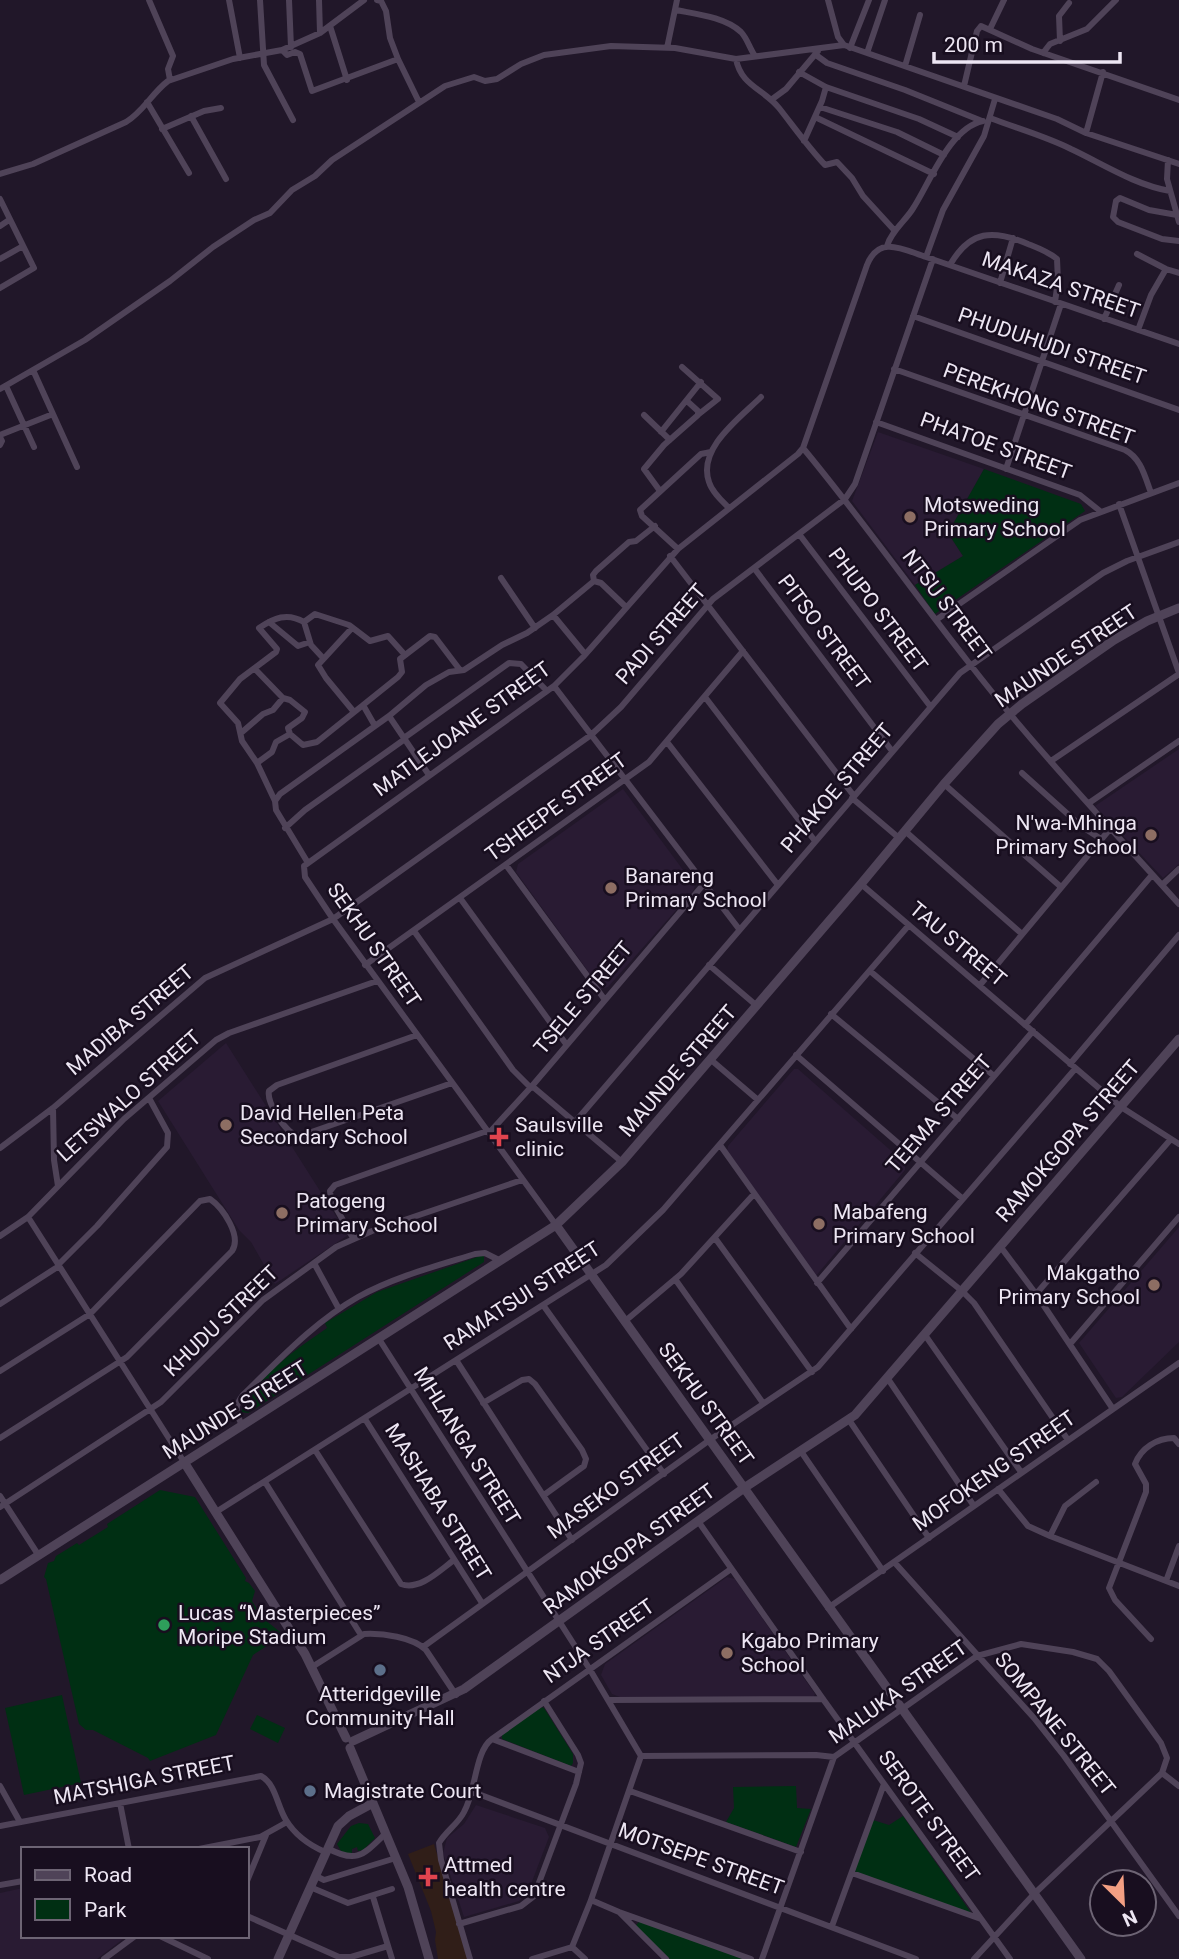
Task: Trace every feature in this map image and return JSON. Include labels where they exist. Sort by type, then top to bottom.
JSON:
[{"type":"street","points":[[149,0],[173,56],[168,69],[170,80]]},
{"type":"street","points":[[229,0],[240,58]]},
{"type":"street","points":[[260,0],[264,65],[293,120]]},
{"type":"street","points":[[289,0],[291,47]]},
{"type":"street","points":[[319,0],[320,33]]},
{"type":"street","points":[[0,174],[33,164],[126,122],[170,80],[240,58],[291,47],[320,33],[364,0]]},
{"type":"street","points":[[377,0],[381,1],[386,11],[390,38],[419,102]]},
{"type":"street","points":[[667,48],[677,0]]},
{"type":"street","points":[[828,0],[838,37],[847,47]]},
{"type":"street","points":[[847,47],[869,0]]},
{"type":"street","points":[[867,53],[885,0]]},
{"type":"street","points":[[990,29],[1004,0]]},
{"type":"street","points":[[1042,53],[1048,45],[1087,29],[1116,0]]},
{"type":"street","points":[[1060,41],[1059,16],[1069,3]]},
{"type":"street","points":[[676,10],[714,18],[739,30],[755,56]]},
{"type":"street","points":[[905,65],[920,15]]},
{"type":"street","points":[[330,26],[347,80]]},
{"type":"street","points":[[964,86],[976,31],[981,26],[1042,53],[1179,100]]},
{"type":"street","points":[[34,447],[3,387],[85,340],[170,281],[213,247],[254,220],[270,213],[298,186],[315,176],[332,160],[419,102],[451,83],[474,77],[485,81],[497,79],[521,64],[544,55],[611,46],[667,48],[736,59],[847,47],[905,65],[1086,133],[1179,164]]},
{"type":"street","points":[[282,50],[287,55],[295,52],[300,54],[312,91],[398,59]]},
{"type":"street","points":[[771,100],[786,89],[817,52]]},
{"type":"street","points":[[817,52],[827,63],[1070,148],[1139,181],[1179,194]]},
{"type":"street","points":[[736,59],[744,79],[771,100],[825,165],[837,162],[843,167],[863,196],[895,231]]},
{"type":"street","points":[[799,72],[826,88],[907,114],[958,137]]},
{"type":"street","points":[[1086,133],[1103,72]]},
{"type":"street","points":[[804,141],[826,88]]},
{"type":"street","name":"PADI STREET","points":[[333,919],[591,735],[621,707],[708,604],[845,499],[855,484],[913,316],[939,218],[978,147],[995,99]]},
{"type":"street","points":[[147,102],[189,173]]},
{"type":"street","points":[[820,107],[897,132],[944,155]]},
{"type":"street","points":[[162,129],[221,108]]},
{"type":"street","points":[[191,117],[226,179]]},
{"type":"street","points":[[815,117],[934,174]]},
{"type":"street","name":"MATLEJOANE STREET","points":[[303,870],[308,863],[550,689],[585,654],[670,556],[792,460],[803,448],[867,265],[877,251],[887,246],[958,137],[970,127],[987,120]]},
{"type":"street","points":[[1168,160],[1170,192],[1178,219]]},
{"type":"street","points":[[1178,219],[1120,198],[1116,201],[1113,217],[1118,222],[1162,239],[1179,241]]},
{"type":"street","points":[[0,199],[34,268],[0,288]]},
{"type":"street","points":[[0,226],[9,220]]},
{"type":"street","points":[[950,265],[963,246],[976,238],[992,234],[1013,238],[1057,259],[1058,303],[1006,469]]},
{"type":"street","points":[[1000,283],[1013,238]]},
{"type":"street","points":[[0,259],[23,246]]},
{"type":"street","points":[[887,246],[929,258]]},
{"type":"street","points":[[1137,254],[1166,270],[1179,273]]},
{"type":"street","name":"MAKAZA STREET","points":[[929,258],[1179,344]]},
{"type":"street","points":[[1138,330],[1151,295],[1166,270]]},
{"type":"street","points":[[1104,319],[1119,285]]},
{"type":"street","name":"PHUDUHUDI STREET","points":[[913,316],[1179,410]]},
{"type":"street","points":[[660,491],[643,469],[670,440],[718,400],[682,367]]},
{"type":"street","name":"PEREKHONG STREET","points":[[894,369],[1131,453],[1139,463],[1151,493]]},
{"type":"street","points":[[33,370],[77,467]]},
{"type":"street","points":[[662,432],[701,382]]},
{"type":"street","points":[[729,509],[708,479],[711,452],[728,430],[761,397]]},
{"type":"street","points":[[687,401],[699,414]]},
{"type":"street","points":[[0,445],[0,436],[54,414]]},
{"type":"street","points":[[644,415],[670,440]]},
{"type":"street","name":"PHATOE STREET","points":[[876,422],[1080,495],[1100,511]]},
{"type":"street","name":"NTSU STREET","points":[[803,448],[1010,713],[1179,904]]},
{"type":"street","points":[[678,549],[642,516],[640,510],[701,454],[711,452]]},
{"type":"street","points":[[936,620],[1072,525],[1100,511],[1179,483]]},
{"type":"street","points":[[1051,761],[1179,673],[1119,504]]},
{"type":"street","points":[[594,582],[593,575],[596,571],[629,542],[636,541],[655,526]]},
{"type":"street","name":"PHUPO STREET","points":[[799,534],[930,706]]},
{"type":"street","name":"PHAKOE STREET","points":[[575,1122],[930,706],[970,664],[1103,573],[1136,557],[1179,542]]},
{"type":"street","points":[[670,556],[853,797],[1022,933]]},
{"type":"street","name":"PITSO STREET","points":[[754,568],[892,751]]},
{"type":"street","points":[[501,578],[535,628]]},
{"type":"street","points":[[275,801],[280,794],[389,716],[438,677],[460,670],[535,628],[594,582],[601,583],[626,607]]},
{"type":"street","name":"MAUNDE STREET","points":[[0,1580],[556,1225],[622,1162],[944,784],[1010,713],[1114,640],[1157,616],[1179,608]]},
{"type":"street","points":[[304,622],[315,614],[343,622],[372,641],[390,636],[405,655]]},
{"type":"street","points":[[277,649],[259,630],[260,626],[288,615],[304,622],[310,642],[323,658]]},
{"type":"street","points":[[553,615],[585,654]]},
{"type":"street","points":[[269,622],[298,646],[310,642]]},
{"type":"street","points":[[352,628],[323,658],[319,667],[355,712]]},
{"type":"street","points":[[255,669],[283,698],[290,700],[305,713],[302,719],[288,728],[300,744],[314,744],[401,675],[399,661],[426,638],[434,636],[460,670]]},
{"type":"street","points":[[290,641],[240,679],[220,703],[236,719],[242,741],[257,763],[275,801],[276,810],[308,863]]},
{"type":"street","name":"TSHEEPE STREET","points":[[365,965],[649,762],[743,651]]},
{"type":"street","points":[[285,828],[317,801],[509,663],[521,664],[550,689],[591,735],[739,929]]},
{"type":"street","points":[[705,697],[815,841]]},
{"type":"street","points":[[241,733],[264,713],[273,710],[283,698]]},
{"type":"street","points":[[363,705],[375,726]]},
{"type":"street","points":[[389,716],[429,775]]},
{"type":"street","points":[[257,763],[272,752],[276,742],[290,734]]},
{"type":"street","points":[[1089,803],[1179,741]]},
{"type":"street","points":[[667,742],[778,885]]},
{"type":"street","points":[[1022,773],[1081,826],[1101,839]]},
{"type":"street","points":[[944,784],[1061,887]]},
{"type":"street","points":[[980,985],[1110,828]]},
{"type":"street","points":[[506,865],[604,1000]]},
{"type":"street","points":[[1162,885],[1179,869]]},
{"type":"street","name":"SEKHU STREET","points":[[303,870],[305,877],[365,965],[711,1439],[828,1608],[1081,1959]]},
{"type":"street","points":[[1025,1025],[1152,875]]},
{"type":"street","name":"TAU STREET","points":[[861,884],[1121,1107],[1176,1142]]},
{"type":"street","name":"TSELE STREET","points":[[488,1132],[532,1087],[703,885]]},
{"type":"street","points":[[460,898],[566,1044]]},
{"type":"street","name":"MADIBA STREET","points":[[0,1148],[53,1108],[205,978],[333,919]]},
{"type":"street","name":"RAMATSUI STREET","points":[[216,1512],[592,1275],[652,1223],[909,925]]},
{"type":"street","points":[[414,931],[513,1070],[622,1162]]},
{"type":"street","name":"MASEKO STREET","points":[[423,1647],[711,1439],[823,1362],[963,1199],[1179,935]]},
{"type":"street","points":[[709,965],[757,1006]]},
{"type":"street","points":[[870,971],[994,1076]]},
{"type":"street","name":"LETSWALO STREET","points":[[0,1236],[28,1217],[118,1125],[222,1036],[377,981]]},
{"type":"street","points":[[831,1014],[958,1119]]},
{"type":"street","name":"TEEMA STREET","points":[[817,1283],[1032,1031]]},
{"type":"street","points":[[417,1035],[277,1085],[268,1094],[269,1102],[289,1133],[295,1137],[452,1083]]},
{"type":"street","name":"RAMOKGOPA STREET","points":[[350,1742],[456,1695],[744,1488],[849,1420],[888,1379],[1179,1039]]},
{"type":"street","points":[[796,1055],[963,1199]]},
{"type":"street","points":[[710,1059],[758,1100]]},
{"type":"street","points":[[0,1304],[59,1266],[167,1147],[168,1133],[149,1098]]},
{"type":"street","points":[[53,1108],[58,1186]]},
{"type":"street","points":[[353,1238],[330,1195],[335,1185],[488,1132]]},
{"type":"street","points":[[1036,1294],[1176,1142]]},
{"type":"street","points":[[720,1145],[851,1329]]},
{"type":"street","name":"KHUDU STREET","points":[[2,1505],[150,1410],[172,1392],[263,1300],[314,1262],[353,1238],[523,1180]]},
{"type":"street","points":[[624,1322],[675,1279],[754,1194]]},
{"type":"street","points":[[0,1371],[90,1314],[201,1201],[213,1201],[236,1236],[235,1247],[120,1362],[0,1437]]},
{"type":"street","points":[[28,1217],[272,1599],[312,1667],[350,1742],[408,1887],[429,1959]]},
{"type":"street","points":[[1070,1344],[1179,1217]]},
{"type":"street","points":[[715,1237],[812,1371]]},
{"type":"street","points":[[1000,1246],[1036,1294],[1113,1409]]},
{"type":"street","points":[[915,1253],[962,1290],[974,1303],[1068,1440]]},
{"type":"street","points":[[243,1426],[236,1411],[238,1401],[295,1344],[339,1309],[380,1287],[475,1254],[485,1254],[501,1261]]},
{"type":"street","points":[[314,1262],[339,1309]]},
{"type":"street","points":[[675,1279],[763,1403]]},
{"type":"street","points":[[544,1305],[664,1474]]},
{"type":"street","points":[[925,1335],[1021,1472]]},
{"type":"street","name":"MHLANGA STREET","points":[[379,1339],[589,1668],[641,1756]]},
{"type":"street","points":[[456,1360],[572,1539]]},
{"type":"street","name":"MOFOKENG STREET","points":[[828,1608],[1179,1363]]},
{"type":"street","points":[[483,1403],[522,1380],[529,1379],[582,1450],[586,1459],[584,1466],[544,1495]]},
{"type":"street","points":[[888,1379],[974,1506]]},
{"type":"street","name":"MASHABA STREET","points":[[365,1419],[482,1604]]},
{"type":"street","points":[[849,1420],[929,1538]]},
{"type":"street","points":[[1152,1639],[1109,1588],[1146,1492],[1146,1484],[1135,1464],[1138,1457],[1148,1447],[1163,1440],[1174,1438],[1179,1444]]},
{"type":"street","points":[[315,1450],[401,1584],[408,1587],[418,1585],[454,1560]]},
{"type":"street","points":[[800,1450],[883,1571]]},
{"type":"street","points":[[265,1482],[361,1635]]},
{"type":"street","points":[[1050,1536],[1065,1506],[1096,1482]]},
{"type":"street","points":[[998,1489],[1024,1523],[1179,1587]]},
{"type":"street","points":[[0,1496],[2,1505],[39,1556]]},
{"type":"street","name":"SEROTE STREET","points":[[698,1521],[1010,1959]]},
{"type":"street","points":[[1166,1581],[1179,1546]]},
{"type":"street","name":"SOMPANE STREET","points":[[895,1563],[1034,1718],[1179,1916]]},
{"type":"street","name":"NTJA STREET","points":[[489,1740],[731,1569]]},
{"type":"street","points":[[312,1667],[361,1635],[372,1633],[412,1641],[423,1647],[456,1695]]},
{"type":"street","name":"MALUKA STREET","points":[[762,1959],[834,1757],[977,1656],[1021,1644],[1073,1652],[1097,1659],[1109,1671],[1161,1743],[1167,1758],[1161,1773]]},
{"type":"street","points":[[609,1700],[823,1699]]},
{"type":"street","points":[[459,1924],[530,1901],[534,1896],[581,1763],[544,1701]]},
{"type":"street","points":[[470,1959],[441,1860],[439,1843],[459,1820],[473,1792],[482,1749],[489,1740],[579,1772]]},
{"type":"street","points":[[572,1947],[641,1756],[834,1757]]},
{"type":"street","points":[[974,1959],[1034,1894],[1161,1773],[1179,1786]]},
{"type":"street","name":"MATSHIGA STREET","points":[[0,1826],[261,1776],[271,1785],[287,1822]]},
{"type":"street","points":[[832,1926],[884,1784]]},
{"type":"street","points":[[0,1786],[20,1822]]},
{"type":"street","points":[[630,1791],[801,1852]]},
{"type":"street","name":"MOTSEPE STREET","points":[[473,1792],[916,1959]]},
{"type":"street","points":[[120,1803],[129,1847]]},
{"type":"street","points":[[278,1959],[326,1850],[343,1821],[373,1803]]},
{"type":"street","points":[[209,1847],[266,1835],[287,1822],[304,1840],[345,1857],[352,1857],[371,1848],[385,1834]]},
{"type":"street","points":[[248,1879],[266,1835]]},
{"type":"street","points":[[316,1876],[324,1880],[396,1858]]},
{"type":"street","points":[[852,1873],[981,1919]]},
{"type":"street","points":[[0,1885],[21,1881]]},
{"type":"street","points":[[310,1887],[343,1903],[373,1897],[393,1889]]},
{"type":"street","points":[[373,1897],[392,1959]]},
{"type":"street","points":[[591,1900],[751,1959]]},
{"type":"street","points":[[619,1912],[666,1959]]},
{"type":"street","points":[[248,1916],[288,1936],[345,1958],[388,1945]]},
{"type":"street","points":[[104,1959],[132,1938]]},
{"type":"street","points":[[164,1938],[208,1959]]},
{"type":"street","points":[[532,1959],[572,1947]]},
{"type":"street","points":[[572,1947],[585,1959]]},
{"type":"street","points":[[894,1959],[900,1953]]},
{"type":"shaded area","name":"Motsweding Primary School","points":[[878,432],[984,469],[948,533],[963,556],[915,585],[852,501]]},
{"type":"shaded area","name":"N'wa-Mhinga Primary School","points":[[1179,749],[1179,864],[1163,878],[1095,806]]},
{"type":"shaded area","name":"Banareng Primary School","points":[[623,789],[695,886],[608,987],[601,989],[516,872],[518,864]]},
{"type":"shaded area","points":[[226,1043],[348,1235],[275,1284],[251,1242],[239,1230],[158,1101]]},
{"type":"shaded area","name":"Mabafeng Primary School","points":[[794,1069],[798,1069],[905,1163],[905,1170],[815,1277],[727,1152],[728,1146]]},
{"type":"shaded area","name":"Makgatho Primary School","points":[[1179,1227],[1179,1342],[1122,1397],[1116,1398],[1079,1343]]},
{"type":"shaded area","name":"Kgabo Primary School","points":[[727,1577],[735,1579],[815,1694],[813,1699],[625,1699],[612,1694],[601,1675],[605,1664]]},
{"type":"shaded area","points":[[476,1805],[545,1828],[549,1837],[528,1892],[519,1901],[464,1917],[443,1853],[447,1838],[464,1824]]},
{"type":"shaded area","points":[[434,1844],[469,1959],[438,1959],[431,1911],[408,1854]]},
{"type":"shaded area","points":[[21,1888],[21,1938],[124,1938],[97,1959],[0,1959],[0,1893]]},
{"type":"green space","points":[[984,469],[1081,504],[1085,511],[935,614],[915,585],[963,556],[948,533]]},
{"type":"green space","points":[[484,1256],[484,1262],[248,1413],[241,1412],[267,1375],[290,1354],[327,1328],[325,1323],[377,1292]]},
{"type":"green space","name":"Lucas “Masterpieces” Moripe Stadium","points":[[160,1490],[195,1497],[246,1578],[245,1581],[255,1591],[252,1601],[258,1611],[261,1610],[264,1619],[280,1632],[276,1640],[253,1655],[216,1735],[150,1761],[79,1724],[44,1577],[48,1563],[54,1561],[56,1556],[108,1527],[107,1524]]},
{"type":"green space","points":[[62,1695],[81,1783],[24,1795],[5,1708]]},
{"type":"green space","points":[[541,1707],[573,1754],[571,1766],[502,1739],[502,1733]]},
{"type":"green space","points":[[257,1715],[285,1728],[278,1743],[250,1729]]},
{"type":"green space","points":[[796,1786],[797,1808],[811,1809],[796,1847],[726,1822],[734,1808],[733,1787]]},
{"type":"green space","points":[[903,1816],[972,1914],[854,1871],[873,1820],[889,1825]]},
{"type":"green space","points":[[368,1824],[375,1838],[363,1850],[358,1851],[357,1847],[347,1855],[337,1844],[351,1826]]},
{"type":"green space","points":[[640,1921],[743,1959],[670,1959],[635,1926]]},
{"type":"place","name":"Motsweding Primary School","points":[[910,517]]},
{"type":"place","name":"N'wa-Mhinga Primary School","points":[[1151,835]]},
{"type":"place","name":"Banareng Primary School","points":[[611,888]]},
{"type":"place","name":"David Hellen Peta Secondary School","points":[[226,1125]]},
{"type":"place","name":"Saulsville clinic","points":[[499,1137]]},
{"type":"place","name":"Patogeng Primary School","points":[[282,1213]]},
{"type":"place","name":"Mabafeng Primary School","points":[[819,1224]]},
{"type":"place","name":"Makgatho Primary School","points":[[1154,1285]]},
{"type":"place","name":"Lucas “Masterpieces” Moripe Stadium","points":[[164,1625]]},
{"type":"place","name":"Kgabo Primary School","points":[[727,1653]]},
{"type":"place","name":"Atteridgeville Community Hall","points":[[380,1670]]},
{"type":"place","name":"Magistrate Court","points":[[310,1791]]},
{"type":"place","name":"Attmed health centre","points":[[428,1877]]}]
